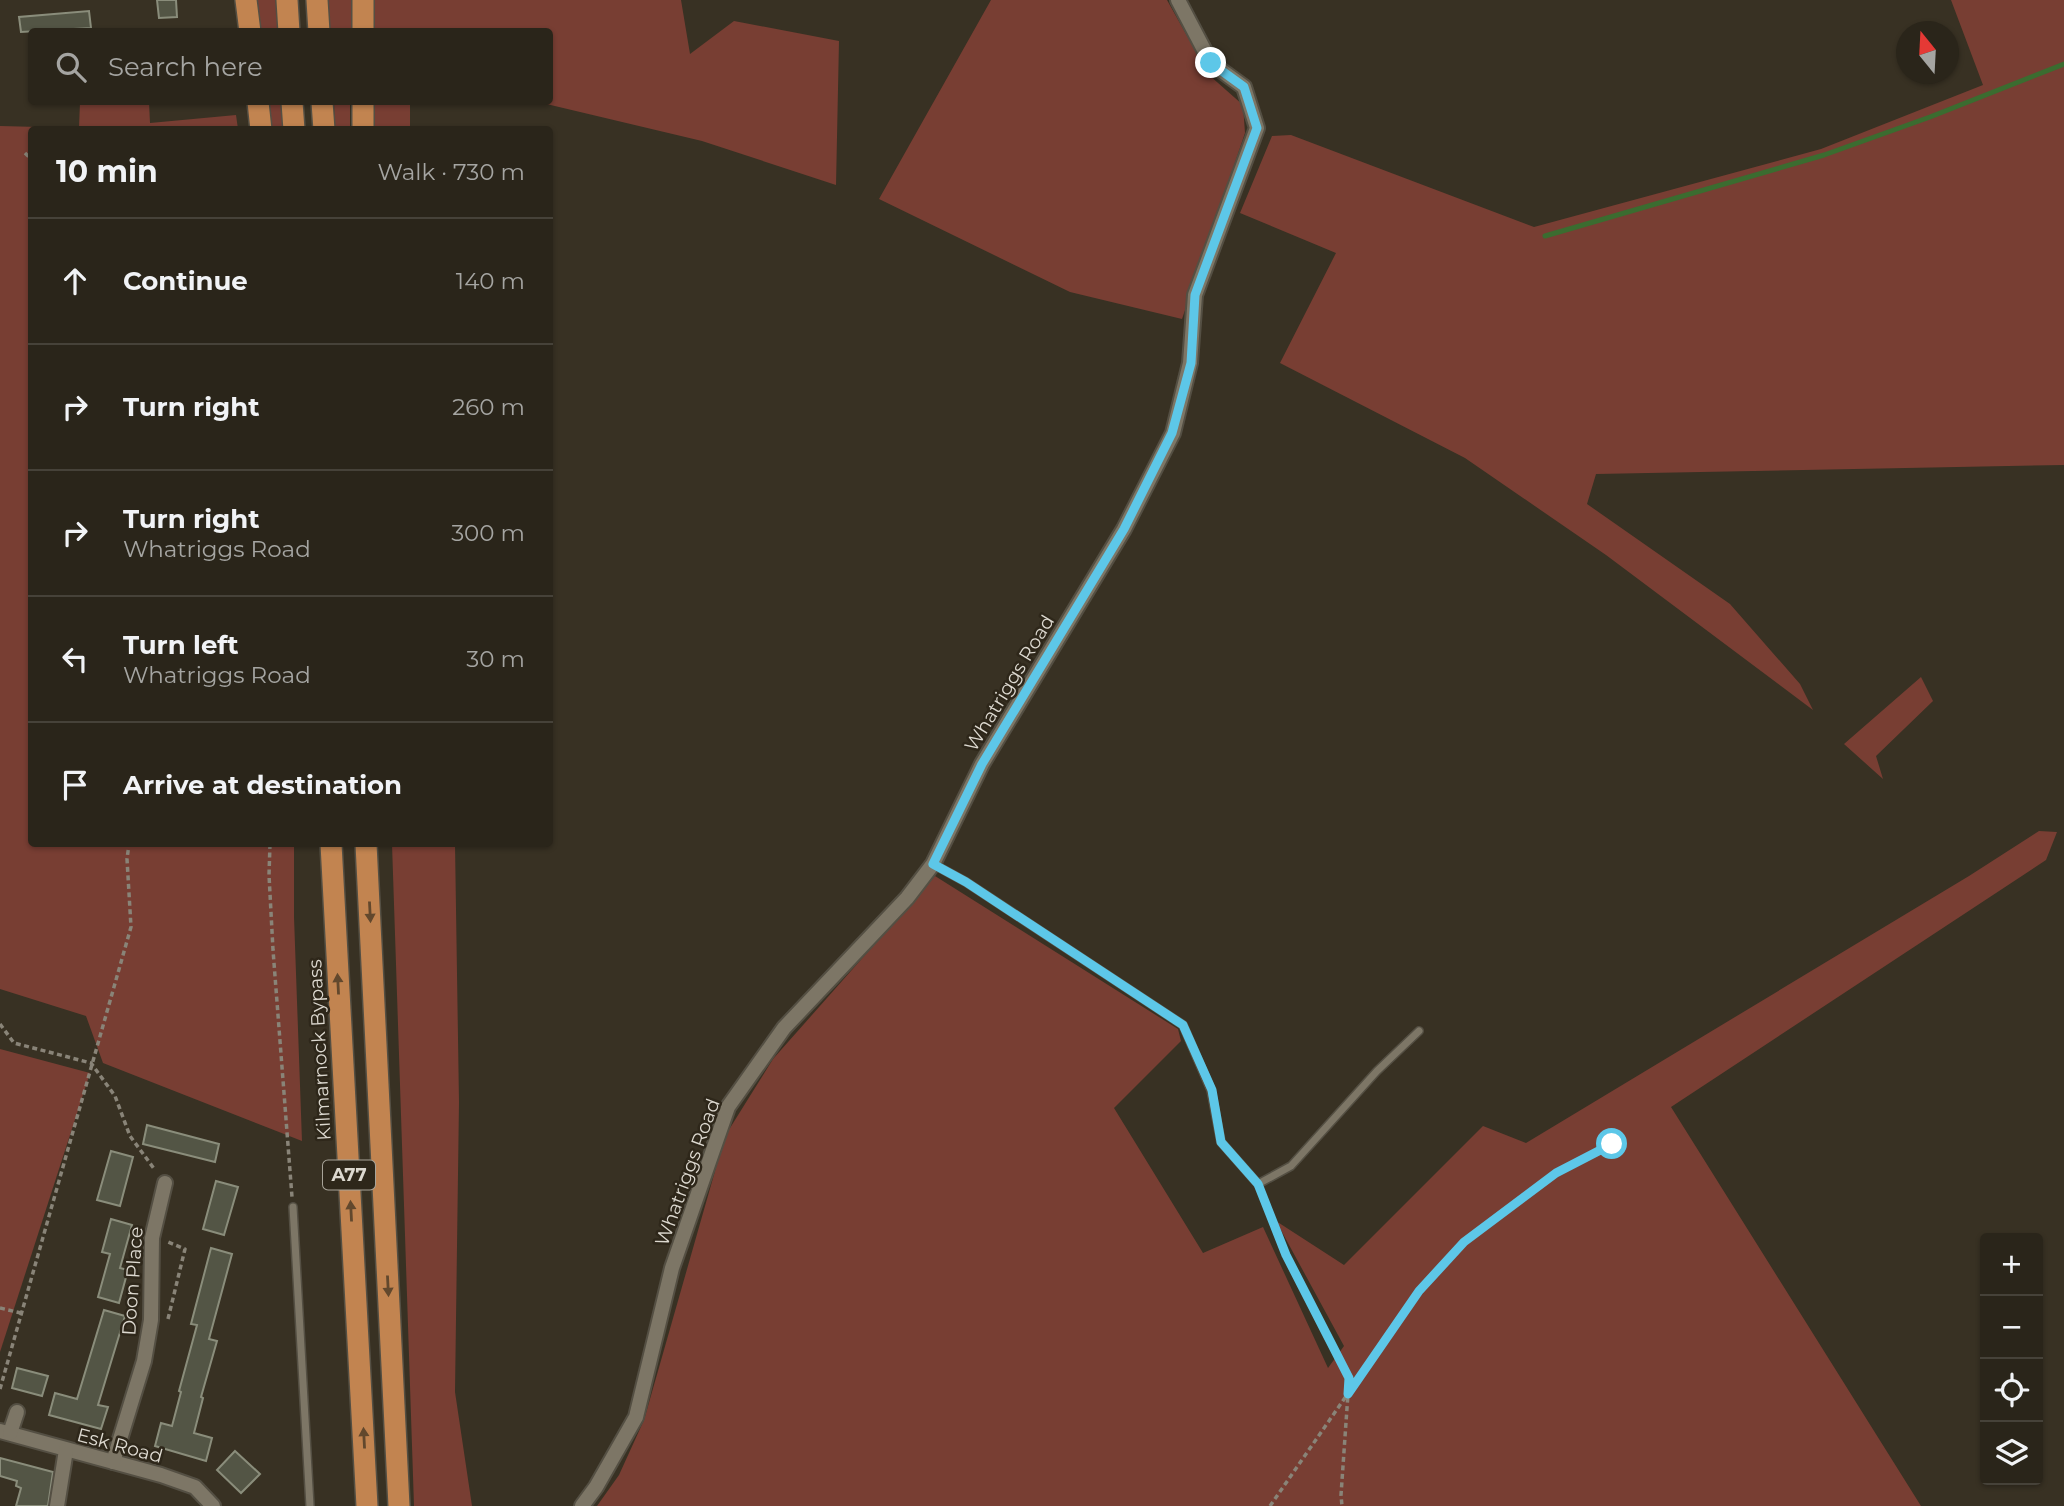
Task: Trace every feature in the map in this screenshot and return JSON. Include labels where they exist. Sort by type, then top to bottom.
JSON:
[{"type":"highway","points":[[246,0],[250,28]]},
{"type":"highway","points":[[287,0],[289,28]]},
{"type":"highway","points":[[317,0],[318,28]]},
{"type":"highway","points":[[363,0],[363,28]]},
{"type":"highway","points":[[258,105],[261,126]]},
{"type":"highway","points":[[292,105],[294,126]]},
{"type":"highway","points":[[322,105],[324,126]]},
{"type":"highway","points":[[363,105],[363,126]]},
{"type":"highway","name":"Kilmarnock Bypass","points":[[331,847],[367,1506]]},
{"type":"highway","name":"A77","points":[[366,847],[399,1506]]},
{"type":"street","name":"Whatriggs Road","points":[[582,1506],[596,1488],[636,1417],[672,1268],[728,1107],[784,1028],[907,898],[933,864],[982,764],[1124,529],[1172,433],[1191,363],[1195,295],[1257,128],[1244,87],[1211,63],[1178,0]]},
{"type":"street","name":"Doon Place","points":[[113,1462],[144,1361],[151,1320],[152,1238],[165,1183]]},
{"type":"street","name":"Esk Road","points":[[17,1412],[5,1432],[195,1487],[213,1506]]},
{"type":"street","points":[[58,1506],[66,1451]]},
{"type":"lane","points":[[933,864],[966,882],[1183,1025],[1212,1090],[1221,1142],[1258,1184],[1291,1166],[1377,1071],[1419,1031]]},
{"type":"lane","points":[[293,1207],[310,1506]]},
{"type":"path","points":[[25,153],[28,156]]},
{"type":"path","points":[[0,1389],[131,927],[127,859],[129,847]]},
{"type":"path","points":[[270,847],[268,874],[272,950],[293,1207]]},
{"type":"path","points":[[0,1024],[14,1043],[91,1063],[115,1096],[130,1136],[165,1183]]},
{"type":"path","points":[[1270,1506],[1419,1291],[1464,1242],[1556,1173],[1612,1144]]},
{"type":"path","points":[[1258,1184],[1286,1255],[1349,1378],[1342,1506]]},
{"type":"path","points":[[151,1320],[167,1322],[185,1249],[177,1244],[152,1238]]},
{"type":"path","points":[[0,1308],[21,1313]]},
{"type":"shaded area","points":[[256,0],[277,0],[279,28],[259,28]]},
{"type":"shaded area","points":[[328,0],[351,0],[351,28],[330,28]]},
{"type":"shaded area","points":[[371,0],[681,0],[690,54],[734,21],[839,41],[836,185],[702,141],[551,105],[553,105],[553,28],[370,28]]},
{"type":"shaded area","points":[[991,0],[1167,0],[1209,75],[1243,105],[1245,133],[1182,319],[1070,292],[879,199]]},
{"type":"shaded area","points":[[1951,0],[2064,0],[2064,465],[1596,474],[1587,504],[1730,604],[1800,684],[1813,710],[1606,555],[1465,458],[1280,363],[1336,253],[1240,213],[1272,136],[1291,135],[1534,227],[1821,149],[1983,85]]},
{"type":"shaded area","points":[[80,105],[149,105],[150,123],[236,115],[238,126],[79,126]]},
{"type":"shaded area","points":[[267,105],[283,105],[284,126],[271,126]]},
{"type":"shaded area","points":[[334,105],[350,105],[350,126],[335,126]]},
{"type":"shaded area","points":[[369,105],[410,105],[410,126],[368,126]]},
{"type":"shaded area","points":[[0,126],[28,127],[28,847],[294,847],[302,1141],[103,1063],[86,1016],[0,989]]},
{"type":"shaded area","points":[[1921,677],[1933,701],[1876,756],[1883,779],[1844,744]]},
{"type":"shaded area","points":[[2039,831],[2057,832],[2046,860],[1671,1107],[1921,1506],[597,1506],[619,1475],[644,1420],[725,1136],[773,1059],[935,876],[1178,1029],[1181,1041],[1114,1108],[1203,1253],[1263,1227],[1328,1368],[1344,1346],[1276,1221],[1344,1265],[1483,1126],[1526,1143]]},
{"type":"shaded area","points":[[392,847],[455,847],[459,1102],[455,1392],[472,1506],[414,1506]]},
{"type":"shaded area","points":[[0,1049],[90,1073],[0,1352]]},
{"type":"building","points":[[157,0],[176,0],[177,17],[159,18]]},
{"type":"building","points":[[89,11],[91,28],[28,28],[28,32],[21,32],[19,17]]},
{"type":"building","points":[[147,1125],[219,1144],[215,1162],[143,1144]]},
{"type":"building","points":[[111,1151],[133,1157],[120,1206],[97,1200]]},
{"type":"building","points":[[216,1181],[238,1187],[224,1235],[203,1229]]},
{"type":"building","points":[[111,1219],[132,1225],[120,1268],[128,1270],[119,1303],[98,1297],[110,1254],[102,1252]]},
{"type":"building","points":[[211,1248],[232,1254],[209,1339],[217,1341],[194,1433],[212,1438],[206,1461],[155,1446],[161,1423],[172,1426],[197,1325],[191,1324]]},
{"type":"building","points":[[104,1310],[125,1316],[98,1405],[108,1407],[101,1429],[49,1415],[55,1393],[77,1399]]},
{"type":"building","points":[[17,1368],[48,1376],[42,1396],[12,1388]]},
{"type":"building","points":[[235,1451],[260,1474],[241,1493],[217,1470]]},
{"type":"building","points":[[0,1458],[53,1472],[48,1506],[16,1506],[21,1488],[16,1486],[17,1481],[0,1476]]},
{"type":"waterway","points":[[1545,236],[1824,155],[2064,64]]},
{"type":"route","points":[[1211,63],[1244,87],[1257,128],[1195,295],[1191,363],[1172,433],[1124,529],[982,764],[933,864],[966,882],[1183,1025],[1212,1090],[1221,1142],[1258,1184],[1286,1255],[1349,1378],[1348,1394],[1419,1291],[1464,1242],[1556,1173],[1612,1144]]}]
